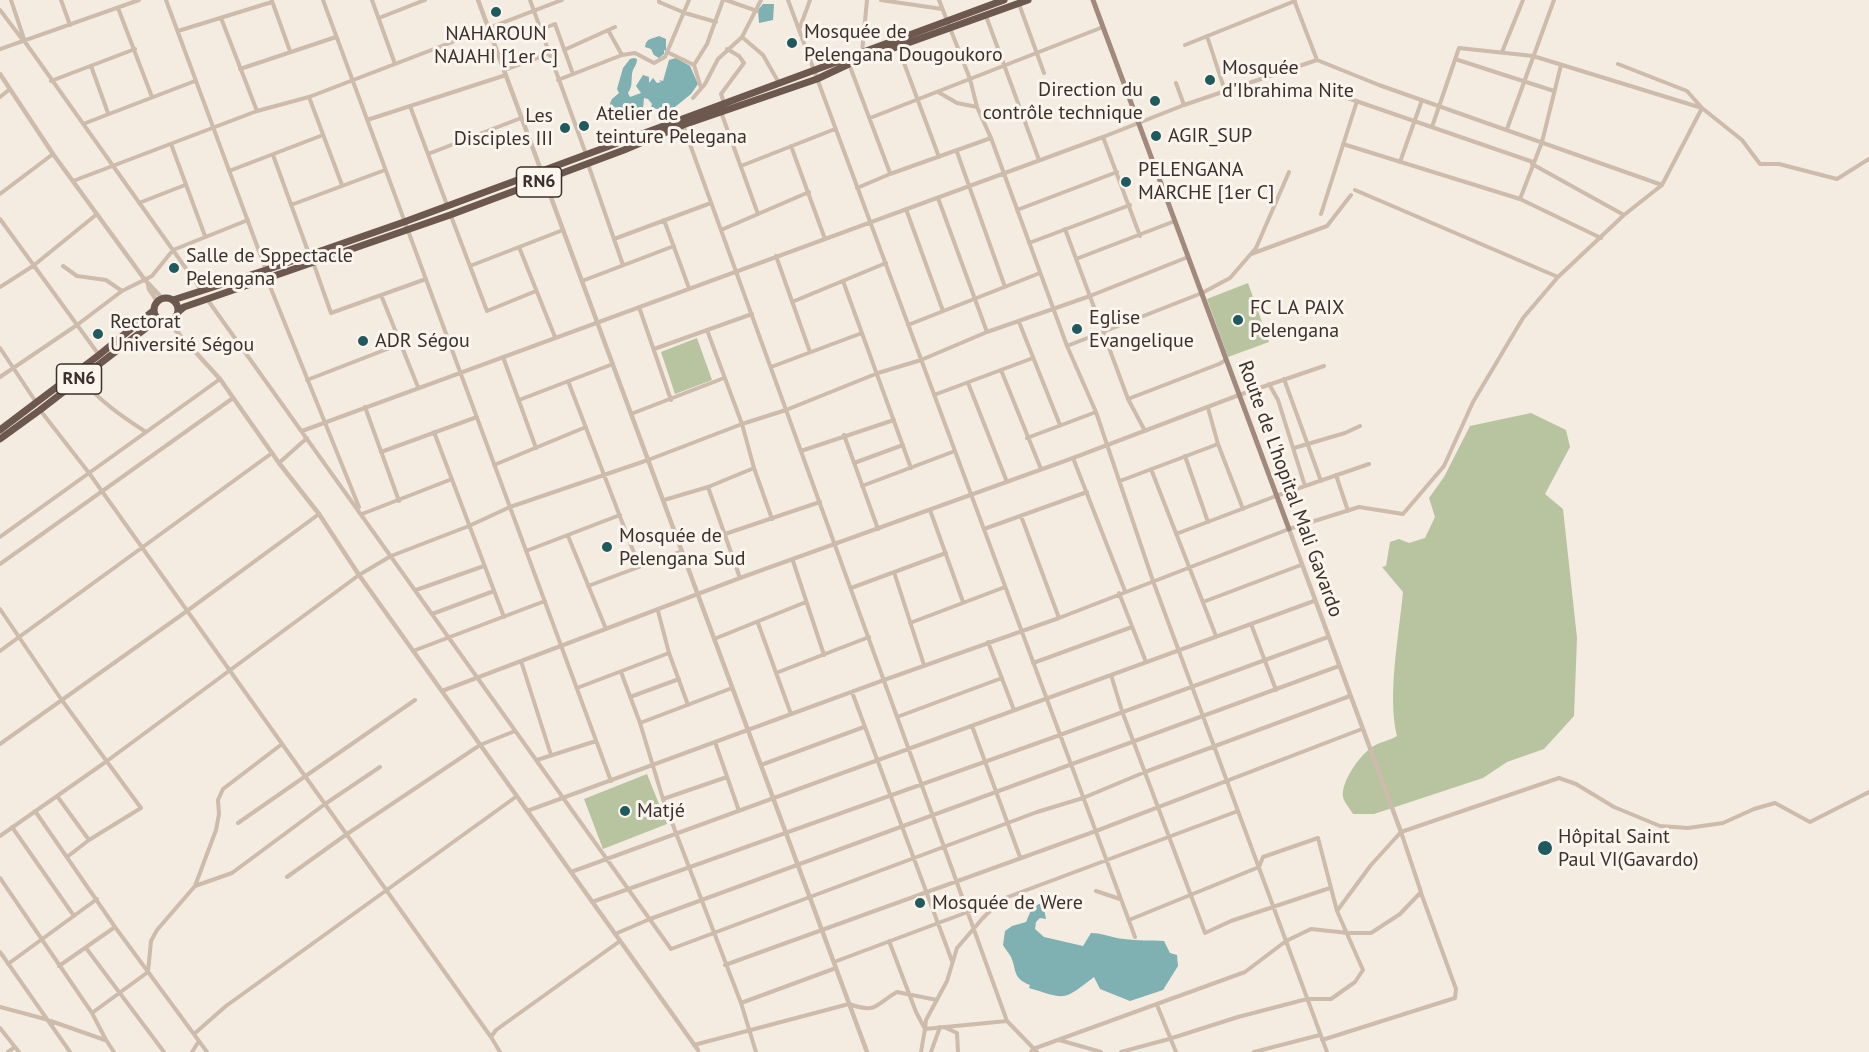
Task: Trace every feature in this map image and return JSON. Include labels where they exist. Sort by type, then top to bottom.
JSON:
[{"type":"highway","name":"RN6","points":[[173,300],[204,295],[267,279],[311,258],[586,154],[817,79],[849,64],[949,26],[1004,0]]},
{"type":"highway","name":"RN6","points":[[0,439],[150,325],[170,319],[204,295],[266,270],[407,230],[588,163],[724,103],[862,52],[986,16],[1028,0]]},
{"type":"highway","points":[[160,299],[173,300],[176,303],[170,319],[153,311],[160,299]]},
{"type":"highway","name":"RN6","points":[[0,430],[99,356],[153,311]]},
{"type":"main road","name":"Route de L'hopital Mali Gavardo","points":[[1093,0],[1203,293],[1288,529]]},
{"type":"street","points":[[10,0],[25,42]]},
{"type":"street","points":[[61,0],[70,25]]},
{"type":"street","points":[[0,49],[139,0]]},
{"type":"street","points":[[166,0],[266,270]]},
{"type":"street","points":[[323,0],[611,781]]},
{"type":"street","points":[[372,0],[395,64]]},
{"type":"street","points":[[379,18],[425,0]]},
{"type":"street","points":[[478,0],[867,1052]]},
{"type":"street","points":[[530,0],[586,154]]},
{"type":"street","points":[[73,181],[257,111],[309,97],[562,0]]},
{"type":"street","points":[[659,0],[685,13],[716,22]]},
{"type":"street","points":[[558,80],[622,55],[635,53],[654,63],[665,57],[689,0]]},
{"type":"street","points":[[701,88],[694,65],[706,44],[724,0],[757,11]]},
{"type":"street","points":[[693,98],[718,59],[742,37],[761,0]]},
{"type":"street","points":[[788,0],[1135,937]]},
{"type":"street","points":[[800,30],[810,0]]},
{"type":"street","points":[[862,52],[867,0]]},
{"type":"street","points":[[881,0],[942,9]]},
{"type":"street","points":[[939,0],[1067,346],[1096,412],[1154,581],[1327,1052]]},
{"type":"street","points":[[1502,52],[1523,0]]},
{"type":"street","points":[[1507,129],[1554,0]]},
{"type":"street","points":[[178,31],[272,1],[290,51]]},
{"type":"street","points":[[1185,45],[1294,1],[1317,60]]},
{"type":"street","points":[[1019,3],[1044,73]]},
{"type":"street","points":[[118,8],[152,97]]},
{"type":"street","points":[[0,10],[671,949],[944,846],[1083,798],[1145,772],[1350,696]]},
{"type":"street","points":[[986,16],[1039,160]]},
{"type":"street","points":[[221,18],[257,111]]},
{"type":"street","points":[[539,30],[555,24],[573,74]]},
{"type":"street","points":[[564,50],[615,27]]},
{"type":"street","points":[[870,118],[1037,55],[1103,27]]},
{"type":"street","points":[[608,30],[622,55]]},
{"type":"street","points":[[1207,36],[1225,91]]},
{"type":"street","points":[[240,69],[336,37]]},
{"type":"street","points":[[742,37],[763,55],[779,83]]},
{"type":"street","points":[[898,47],[939,157]]},
{"type":"street","points":[[1432,127],[1459,48],[1533,56],[1702,108]]},
{"type":"street","points":[[51,81],[135,49]]},
{"type":"street","points":[[724,103],[721,94],[744,63],[739,56],[727,49]]},
{"type":"street","points":[[667,52],[694,65]]},
{"type":"street","points":[[367,120],[505,73],[548,54]]},
{"type":"street","points":[[1455,59],[1554,91]]},
{"type":"street","points":[[302,430],[938,198],[1184,105],[1317,60],[1379,85],[1662,184]]},
{"type":"street","points":[[849,64],[890,174]]},
{"type":"street","points":[[1618,64],[1687,91],[1702,108],[1742,140],[1760,164],[1779,164],[1837,179],[1869,159]]},
{"type":"street","points":[[1520,199],[1542,142],[1562,65]]},
{"type":"street","points":[[91,66],[108,113]]},
{"type":"street","points":[[0,74],[52,154],[160,299]]},
{"type":"street","points":[[83,124],[195,81]]},
{"type":"street","points":[[1176,83],[1184,105]]},
{"type":"street","points":[[0,97],[10,90]]},
{"type":"street","points":[[937,92],[957,103],[977,107]]},
{"type":"street","points":[[1330,92],[1533,163],[1624,215]]},
{"type":"street","points":[[309,97],[342,185]]},
{"type":"street","points":[[1401,162],[1422,99]]},
{"type":"street","points":[[1321,214],[1358,101]]},
{"type":"street","points":[[410,106],[447,205]]},
{"type":"street","points":[[527,811],[924,665],[1059,618],[1288,529],[1364,507],[1403,513],[1444,465],[1473,402],[1523,318],[1558,277],[1624,215],[1662,184],[1702,108]]},
{"type":"street","points":[[721,112],[758,214]]},
{"type":"street","points":[[428,154],[521,118]]},
{"type":"street","points":[[682,122],[1007,1020],[1034,1051],[1245,972],[1286,941],[1311,929],[1371,933],[1400,914],[1421,892]]},
{"type":"street","points":[[741,166],[836,129]]},
{"type":"street","points":[[229,171],[323,135]]},
{"type":"street","points":[[1102,137],[1140,236]]},
{"type":"street","points":[[857,188],[991,138]]},
{"type":"street","points":[[171,144],[205,236]]},
{"type":"street","points":[[1343,144],[1520,199],[1601,238]]},
{"type":"street","points":[[791,146],[825,239]]},
{"type":"street","points":[[957,152],[1005,287]]},
{"type":"street","points":[[0,194],[52,154]]},
{"type":"street","points":[[273,155],[331,313],[426,279]]},
{"type":"street","points":[[588,163],[623,265]]},
{"type":"street","points":[[291,205],[385,170]]},
{"type":"street","points":[[1017,210],[1117,172]]},
{"type":"street","points":[[1067,346],[1203,293],[1230,278],[1256,248],[1289,172]]},
{"type":"street","points":[[139,204],[185,185]]},
{"type":"street","points":[[1355,190],[1558,277]]},
{"type":"street","points":[[721,230],[809,192]]},
{"type":"street","points":[[1248,256],[1327,226],[1351,195]]},
{"type":"street","points":[[938,198],[987,332]]},
{"type":"street","points":[[614,239],[711,203]]},
{"type":"street","points":[[1029,243],[1130,205]]},
{"type":"street","points":[[906,209],[942,310]]},
{"type":"street","points":[[0,287],[33,266],[97,214]]},
{"type":"street","points":[[450,214],[487,311],[536,291]]},
{"type":"street","points":[[0,219],[99,356]]},
{"type":"street","points":[[0,377],[77,325],[122,291],[146,282],[173,250],[248,220]]},
{"type":"street","points":[[664,220],[689,288]]},
{"type":"street","points":[[1076,260],[1175,221]]},
{"type":"street","points":[[1065,229],[1128,399],[1144,431]]},
{"type":"street","points":[[470,266],[563,230]]},
{"type":"street","points":[[582,281],[674,246]]},
{"type":"street","points":[[519,247],[555,337]]},
{"type":"street","points":[[776,256],[810,352]]},
{"type":"street","points":[[0,836],[231,672],[359,575],[391,556],[469,526],[510,507],[648,460],[742,424],[786,411],[878,373],[921,360],[987,332],[1090,296],[1188,257]]},
{"type":"street","points":[[792,302],[886,263]]},
{"type":"street","points":[[63,266],[77,276],[106,280],[122,291]]},
{"type":"street","points":[[908,325],[1040,273]]},
{"type":"street","points":[[267,279],[362,516]]},
{"type":"street","points":[[843,281],[911,468]]},
{"type":"street","points":[[381,295],[418,387]]},
{"type":"street","points":[[638,307],[671,400]]},
{"type":"street","points":[[654,349],[752,314]]},
{"type":"street","points":[[170,319],[178,332],[220,379],[279,463],[319,514],[359,575],[698,1050]]},
{"type":"street","points":[[1019,322],[1060,425]]},
{"type":"street","points":[[707,330],[742,424],[754,468],[772,519]]},
{"type":"street","points":[[771,367],[862,333]]},
{"type":"street","points":[[307,380],[400,344]]},
{"type":"street","points":[[0,348],[36,403]]},
{"type":"street","points":[[503,357],[536,448]]},
{"type":"street","points":[[934,395],[1033,358]]},
{"type":"street","points":[[1128,399],[1226,360]]},
{"type":"street","points":[[519,400],[613,364]]},
{"type":"street","points":[[442,691],[740,578],[793,561],[1208,408],[1239,394],[1324,366]]},
{"type":"street","points":[[1001,370],[1041,470]]},
{"type":"street","points":[[80,378],[115,413],[146,432]]},
{"type":"street","points":[[631,414],[724,378]]},
{"type":"street","points":[[0,537],[220,379]]},
{"type":"street","points":[[1284,379],[1321,480]]},
{"type":"street","points":[[568,381],[639,566]]},
{"type":"street","points":[[968,383],[1006,482]]},
{"type":"street","points":[[1269,384],[1278,400],[1305,486]]},
{"type":"street","points":[[0,564],[233,398]]},
{"type":"street","points":[[365,407],[399,501]]},
{"type":"street","points":[[1208,408],[1218,444],[1243,510]]},
{"type":"street","points":[[40,410],[89,473],[188,611],[500,1052]]},
{"type":"street","points":[[1027,438],[1096,412]]},
{"type":"street","points":[[381,452],[477,417]]},
{"type":"street","points":[[801,451],[894,420]]},
{"type":"street","points":[[1294,448],[1344,434],[1360,426]]},
{"type":"street","points":[[494,465],[586,427]]},
{"type":"street","points":[[434,432],[504,617]]},
{"type":"street","points":[[844,435],[878,529]]},
{"type":"street","points":[[279,463],[307,438]]},
{"type":"street","points":[[1120,481],[1218,444]]},
{"type":"street","points":[[854,463],[903,445]]},
{"type":"street","points":[[862,486],[955,451]]},
{"type":"street","points":[[0,651],[273,453]]},
{"type":"street","points":[[1185,456],[1208,522]]},
{"type":"street","points":[[1073,458],[1125,591]]},
{"type":"street","points":[[1176,534],[1369,464]]},
{"type":"street","points":[[664,500],[708,487],[754,468]]},
{"type":"street","points":[[1151,469],[1216,636]]},
{"type":"street","points":[[1336,475],[1348,511]]},
{"type":"street","points":[[362,516],[452,479]]},
{"type":"street","points":[[708,487],[740,578]]},
{"type":"street","points":[[984,529],[1088,492]]},
{"type":"street","points":[[726,534],[820,502]]},
{"type":"street","points":[[930,510],[963,603]]},
{"type":"street","points":[[0,744],[188,611],[319,514]]},
{"type":"street","points":[[526,551],[620,515]]},
{"type":"street","points":[[1021,516],[1059,618]]},
{"type":"street","name":"Route de L'hopital Mali Gavardo","points":[[1288,529],[1401,832]]},
{"type":"street","points":[[568,536],[606,629]]},
{"type":"street","points":[[588,586],[682,551]]},
{"type":"street","points":[[851,588],[946,553]]},
{"type":"street","points":[[793,561],[824,655]]},
{"type":"street","points":[[1203,602],[1301,565]]},
{"type":"street","points":[[416,590],[484,566]]},
{"type":"street","points":[[894,572],[924,665]]},
{"type":"street","points":[[910,623],[1005,587]]},
{"type":"street","points":[[432,614],[494,591]]},
{"type":"street","points":[[1119,593],[1146,662]]},
{"type":"street","points":[[413,651],[545,601]]},
{"type":"street","points":[[570,872],[1314,601]]},
{"type":"street","points":[[714,639],[807,602]]},
{"type":"street","points":[[0,609],[61,699],[141,808],[89,840],[67,857]]},
{"type":"street","points":[[658,611],[669,653],[688,705]]},
{"type":"street","points":[[758,623],[791,714]]},
{"type":"street","points":[[1251,624],[1276,690]]},
{"type":"street","points":[[1033,663],[1132,627]]},
{"type":"street","points":[[776,673],[869,637]]},
{"type":"street","points":[[592,902],[1328,637]]},
{"type":"street","points":[[988,642],[1014,710]]},
{"type":"street","points":[[577,688],[669,653]]},
{"type":"street","points":[[521,661],[551,755]]},
{"type":"street","points":[[615,934],[650,919],[1072,766],[1339,666]]},
{"type":"street","points":[[621,672],[640,723],[663,799],[741,1003],[756,1052]]},
{"type":"street","points":[[1111,675],[1122,711],[1205,933],[1231,921],[1330,888]]},
{"type":"street","points":[[897,717],[1002,678]]},
{"type":"street","points":[[630,697],[679,680]]},
{"type":"street","points":[[640,723],[732,688]]},
{"type":"street","points":[[852,692],[952,961]]},
{"type":"street","points":[[238,823],[415,700]]},
{"type":"street","points":[[972,726],[1020,857]]},
{"type":"street","points":[[761,765],[864,727]]},
{"type":"street","points":[[725,965],[1096,831],[1362,729]]},
{"type":"street","points":[[287,877],[480,745],[515,732]]},
{"type":"street","points":[[536,760],[596,741]]},
{"type":"street","points":[[716,742],[739,811]]},
{"type":"street","points":[[92,1013],[148,972],[151,941],[157,930],[195,886],[216,830],[219,814],[218,800],[223,789],[282,744]]},
{"type":"street","points":[[195,886],[232,873],[325,804],[380,767]]},
{"type":"street","points":[[663,799],[728,777]]},
{"type":"street","points":[[1337,911],[1381,852],[1401,832],[1559,778],[1576,784],[1623,811],[1660,826],[1688,828],[1723,822],[1754,808],[1776,803],[1810,822],[1869,792]]},
{"type":"street","points":[[57,796],[89,840]]},
{"type":"street","points":[[194,1034],[226,1006],[517,796]]},
{"type":"street","points":[[35,811],[115,927],[207,1052]]},
{"type":"street","points":[[834,962],[1238,811]]},
{"type":"street","points":[[12,827],[74,916]]},
{"type":"street","points":[[1254,1052],[1321,1037],[1455,998],[1456,989],[1401,832]]},
{"type":"street","points":[[1121,1052],[1142,1050],[1238,1017],[1307,999],[1331,999],[1355,982],[1363,970],[1337,911],[1318,838],[1263,857],[1259,867],[1129,920]]},
{"type":"street","points":[[0,878],[92,1013],[114,1052]]},
{"type":"street","points":[[1096,891],[1121,900]]},
{"type":"street","points":[[921,1052],[926,1020],[947,981],[957,948],[1003,898]]},
{"type":"street","points":[[8,964],[97,900]]},
{"type":"street","points":[[59,966],[115,927]]},
{"type":"street","points":[[491,1037],[495,1030],[620,941]]},
{"type":"street","points":[[889,941],[925,1029]]},
{"type":"street","points":[[86,948],[164,1052]]},
{"type":"street","points":[[0,952],[70,1052]]},
{"type":"street","points":[[741,1003],[836,968]]},
{"type":"street","points":[[694,1045],[849,1004],[865,1009],[876,1007],[897,992],[937,1000]]},
{"type":"street","points":[[1157,1005],[1176,1052]]},
{"type":"street","points":[[0,1006],[106,1040]]},
{"type":"street","points":[[925,1029],[1007,1020]]},
{"type":"street","points":[[931,1052],[942,1027]]},
{"type":"street","points":[[942,1027],[957,1033],[958,1052]]},
{"type":"street","points":[[0,1028],[19,1052]]},
{"type":"street","points":[[1059,1040],[1101,1052]]},
{"type":"street","points":[[192,1052],[199,1041]]},
{"type":"street","points":[[8,1052],[15,1047]]},
{"type":"green space","name":"FC LA PAIX Pelengana","points":[[1248,283],[1269,342],[1228,357],[1207,299]]},
{"type":"green space","points":[[697,338],[712,380],[675,394],[661,352]]},
{"type":"green space","points":[[1531,413],[1566,430],[1570,447],[1545,494],[1563,509],[1577,638],[1574,716],[1544,749],[1507,762],[1483,778],[1374,814],[1353,814],[1343,797],[1345,784],[1352,770],[1373,746],[1397,736],[1393,684],[1403,592],[1382,567],[1386,566],[1390,542],[1399,539],[1409,543],[1425,538],[1435,517],[1429,498],[1444,477],[1470,426]]},
{"type":"green space","name":"Matjé","points":[[647,774],[667,824],[603,849],[584,799]]},
{"type":"water","points":[[763,4],[774,4],[773,20],[759,23],[758,10]]},
{"type":"water","points":[[659,36],[666,39],[666,51],[664,50],[664,54],[659,58],[651,49],[645,47],[648,40]]},
{"type":"water","points":[[634,58],[637,61],[628,93],[630,97],[641,93],[636,86],[643,75],[649,77],[649,83],[653,78],[657,83],[661,82],[659,80],[663,81],[669,60],[676,58],[690,66],[698,84],[691,94],[670,111],[651,108],[652,104],[644,98],[639,114],[633,117],[628,114],[625,120],[609,123],[611,102],[619,93],[617,89],[623,68],[630,59]]},
{"type":"water","points":[[1043,904],[1046,919],[1040,918],[1036,922],[1035,929],[1044,937],[1083,946],[1091,933],[1129,940],[1164,941],[1170,953],[1177,955],[1178,966],[1163,990],[1130,1001],[1100,989],[1094,977],[1076,991],[1063,996],[1029,988],[1030,985],[1020,980],[1011,957],[1003,945],[1005,931],[1012,926],[1026,922],[1032,908]]},
{"type":"place","name":"NAHAROUN NAJAHI [1er C]","points":[[496,12]]},
{"type":"place","name":"Mosquée de Pelengana Dougoukoro","points":[[792,43]]},
{"type":"place","name":"Mosquée d'Ibrahima Nite","points":[[1210,80]]},
{"type":"place","name":"Direction du contrôle technique","points":[[1155,101]]},
{"type":"place","name":"Atelier de teinture Pelegana","points":[[584,126]]},
{"type":"place","name":"Les Disciples III","points":[[565,128]]},
{"type":"place","name":"AGIR_SUP","points":[[1156,136]]},
{"type":"place","name":"PELENGANA MARCHE [1er C]","points":[[1126,182]]},
{"type":"place","name":"Salle de Sppectacle Pelengana","points":[[174,268]]},
{"type":"place","name":"FC LA PAIX Pelengana","points":[[1238,320]]},
{"type":"place","name":"Eglise Evangelique","points":[[1077,329]]},
{"type":"place","name":"Rectorat Université Ségou","points":[[98,334]]},
{"type":"place","name":"ADR Ségou","points":[[363,341]]},
{"type":"place","name":"Mosquée de Pelengana Sud","points":[[607,547]]},
{"type":"place","name":"Matjé","points":[[625,811]]},
{"type":"place","name":"Hôpital Saint Paul VI(Gavardo)","points":[[1545,848]]},
{"type":"place","name":"Mosquée de Were","points":[[920,903]]}]
